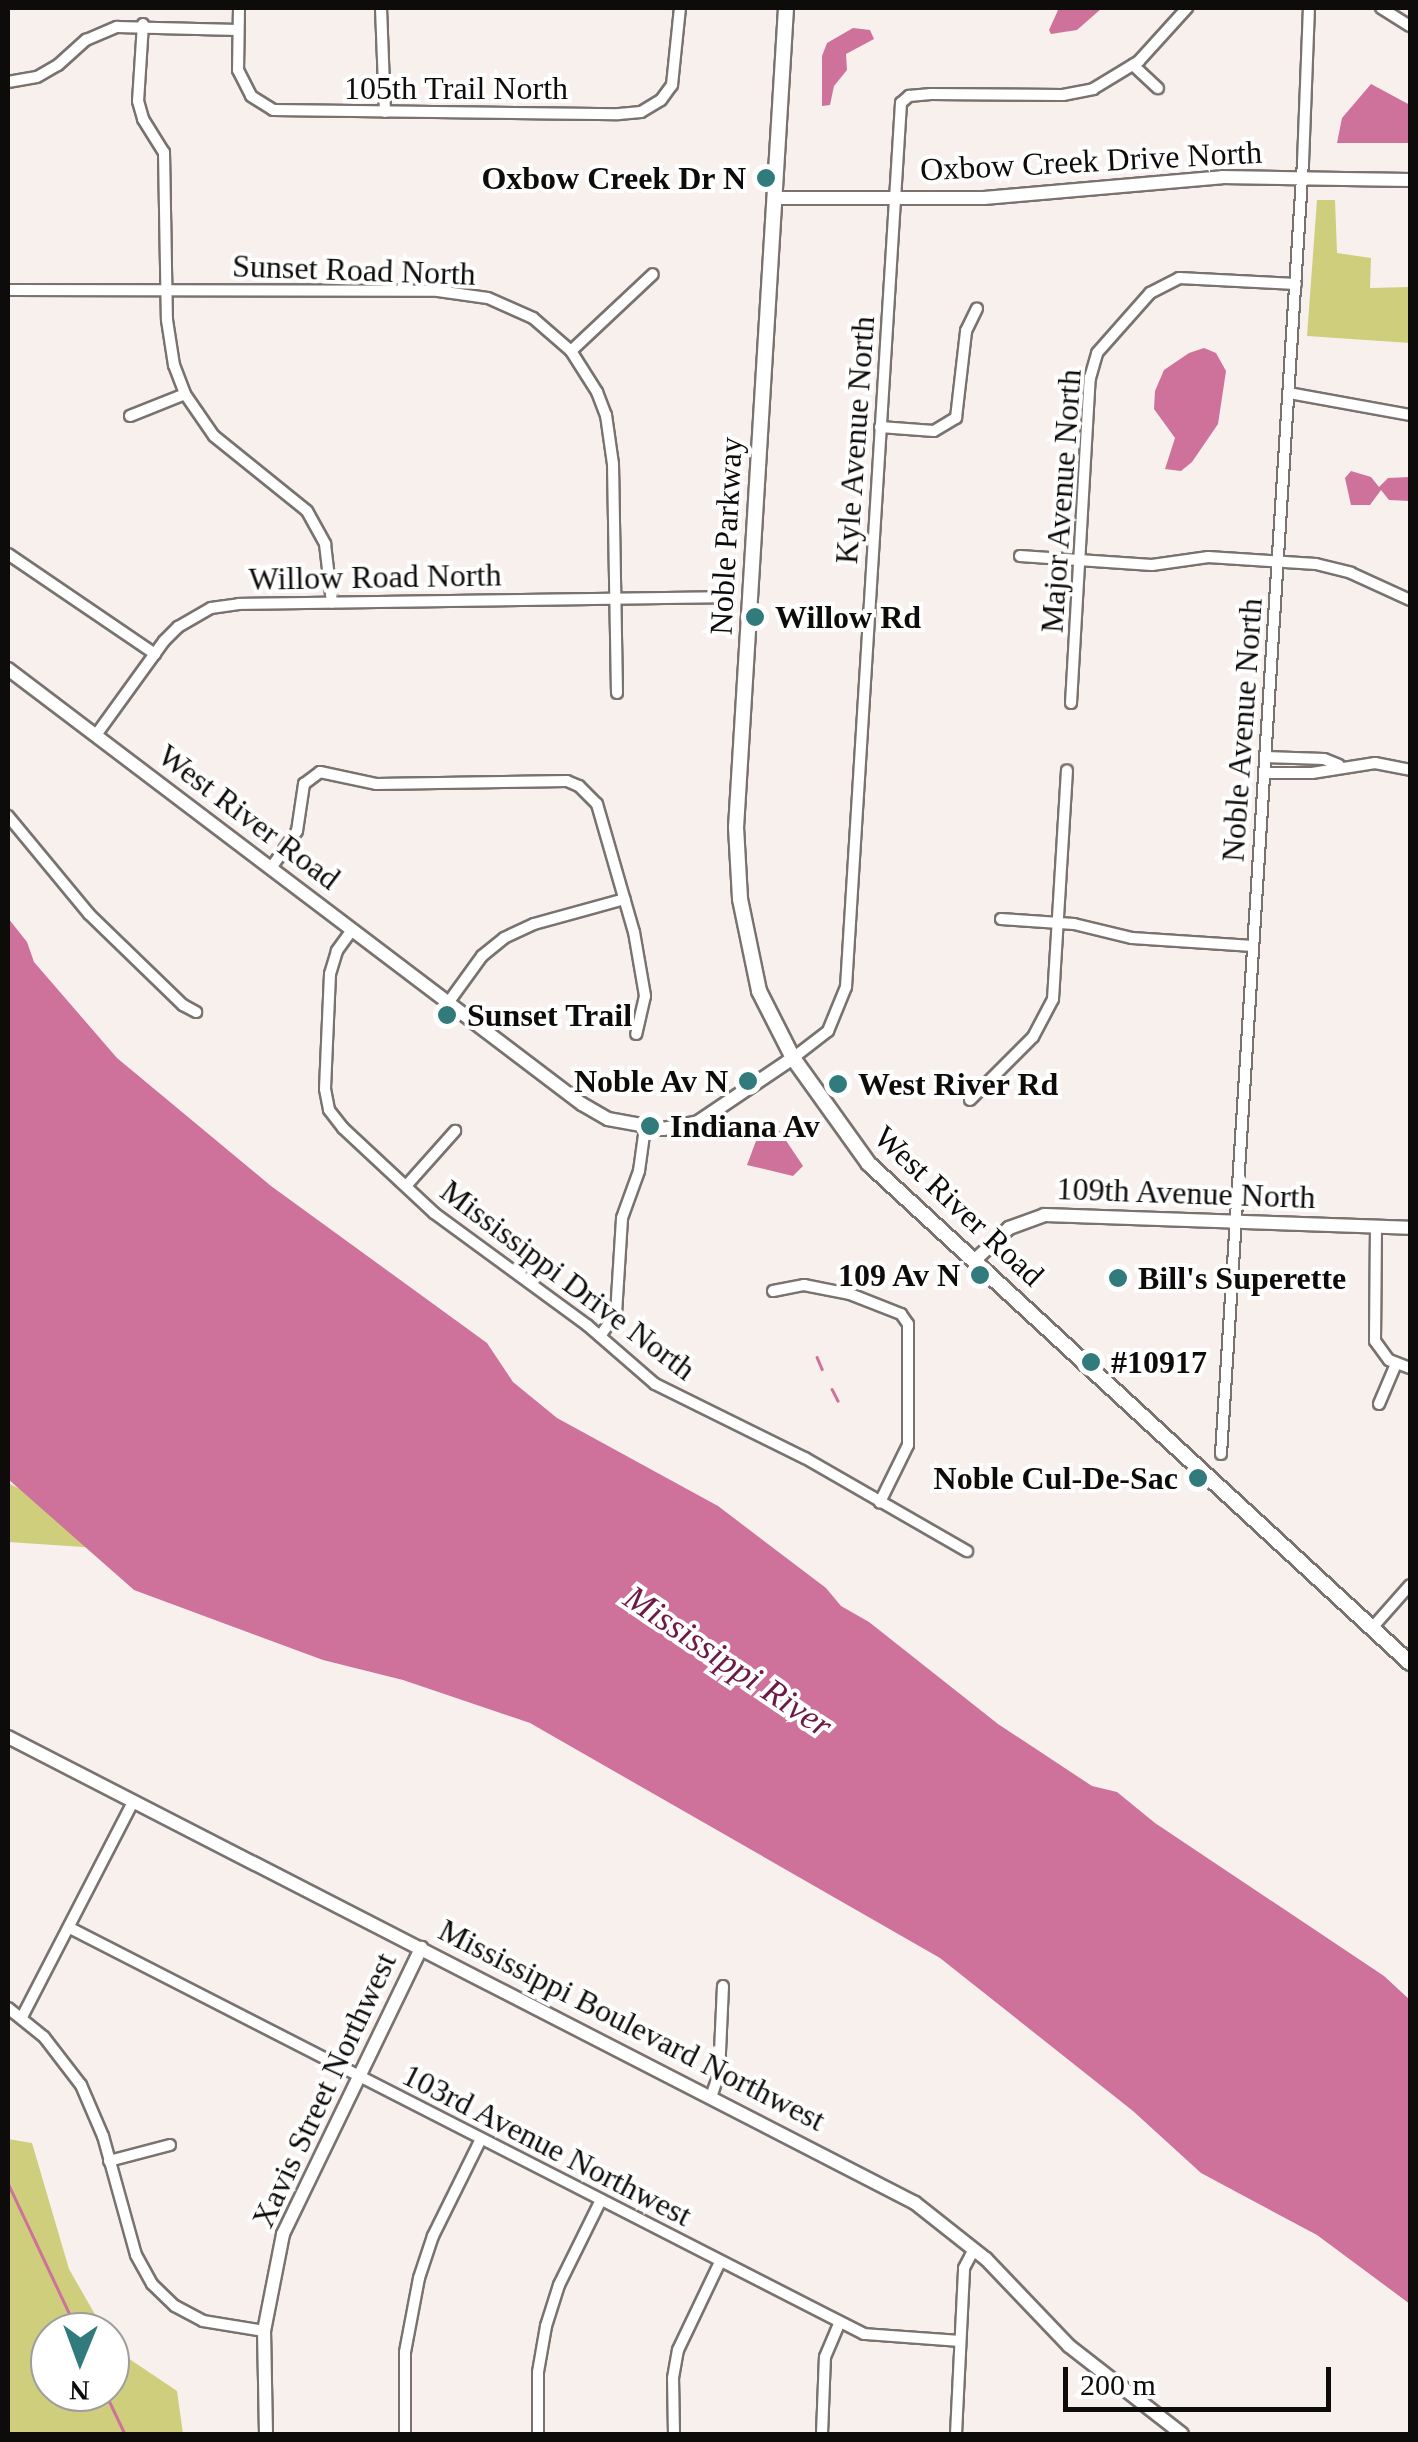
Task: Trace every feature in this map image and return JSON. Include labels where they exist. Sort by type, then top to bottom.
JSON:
[{"type":"main road","name":"Noble Parkway","points":[[786,8],[736,856],[745,933],[759,991],[792,1058]]},
{"type":"main road","name":"West River Road","points":[[792,1058],[870,1164],[1410,1663]]},
{"type":"street","points":[[8,82],[37,77],[58,66],[86,40],[117,27],[143,24],[238,30],[238,8]]},
{"type":"street","points":[[381,8],[384,112]]},
{"type":"street","name":"105th Trail North","points":[[238,30],[238,70],[251,96],[273,110],[619,114],[641,112],[661,100],[677,66],[680,8]]},
{"type":"street","points":[[1158,88],[1133,65],[1187,8]]},
{"type":"street","name":"Noble Avenue North","points":[[1221,1454],[1296,284],[1309,8]]},
{"type":"street","points":[[1381,8],[1410,26]]},
{"type":"street","points":[[143,24],[138,101],[143,119],[164,152],[168,338],[185,394],[214,436],[307,511],[325,544],[332,602]]},
{"type":"street","name":"Kyle Avenue North","points":[[792,1058],[828,1031],[846,987],[901,103],[909,96],[931,94],[1062,96],[1093,89],[1133,65]]},
{"type":"street","name":"Oxbow Creek Drive North","points":[[775,198],[1024,196],[1204,177],[1410,180]]},
{"type":"street","points":[[571,351],[653,274]]},
{"type":"street","name":"Major Avenue North","points":[[1071,702],[1090,378],[1098,353],[1150,292],[1179,278],[1296,284]]},
{"type":"street","name":"Sunset Road North","points":[[8,290],[463,293],[488,298],[533,318],[571,351],[598,392],[611,439],[617,694]]},
{"type":"street","points":[[880,427],[934,431],[956,418],[966,330],[978,308]]},
{"type":"street","points":[[1288,393],[1410,415]]},
{"type":"street","points":[[130,416],[185,394]]},
{"type":"street","points":[[8,554],[155,654]]},
{"type":"street","points":[[1020,556],[1152,565],[1208,558],[1333,568],[1410,600]]},
{"type":"street","name":"Willow Road North","points":[[96,735],[178,627],[212,608],[332,602],[714,597]]},
{"type":"street","name":"West River Road","points":[[8,668],[582,1104],[608,1119],[645,1128],[698,1122],[792,1058]]},
{"type":"street","points":[[1265,756],[1324,759],[1339,766]]},
{"type":"street","points":[[1264,772],[1312,773],[1375,763],[1410,770]]},
{"type":"street","points":[[970,1100],[1042,1024],[1053,999],[1066,770]]},
{"type":"street","points":[[271,868],[298,831],[304,784],[320,772],[376,784],[566,781],[579,786],[598,804],[643,981],[644,1008],[636,1034]]},
{"type":"street","points":[[8,816],[89,914],[183,1005],[196,1012]]},
{"type":"street","points":[[448,1003],[482,956],[504,938],[534,924],[624,899]]},
{"type":"street","points":[[1001,919],[1059,923],[1132,938],[1253,946]]},
{"type":"street","name":"Mississippi Drive North","points":[[352,930],[339,947],[330,974],[326,1096],[339,1124],[434,1213],[600,1336],[655,1384],[805,1458],[967,1552]]},
{"type":"street","points":[[600,1336],[616,1314],[622,1218],[639,1171],[645,1128]]},
{"type":"street","name":"Mississippi Drive North","points":[[406,1186],[456,1131]]},
{"type":"street","name":"109th Avenue North","points":[[975,1260],[1010,1228],[1044,1215],[1410,1228]]},
{"type":"street","points":[[1376,1226],[1374,1334],[1383,1355],[1410,1368]]},
{"type":"street","points":[[773,1291],[804,1285],[850,1294],[901,1314],[908,1324],[908,1445],[880,1502]]},
{"type":"street","points":[[1379,1404],[1396,1364]]},
{"type":"street","points":[[1372,1628],[1410,1584]]},
{"type":"street","name":"Mississippi Boulevard Northwest","points":[[8,1737],[915,2202],[974,2249],[1061,2338],[1182,2434]]},
{"type":"street","points":[[22,2016],[133,1802]]},
{"type":"street","name":"103rd Avenue Northwest","points":[[70,1928],[840,2322],[874,2336],[960,2341]]},
{"type":"street","name":"Xavis Street Northwest","points":[[266,2434],[264,2331],[283,2234],[422,1948]]},
{"type":"street","points":[[711,2097],[719,2074],[723,1986]]},
{"type":"street","points":[[8,2008],[22,2016],[52,2046],[81,2086],[110,2161],[136,2255],[152,2284],[175,2306],[203,2321],[264,2331]]},
{"type":"street","points":[[405,2434],[405,2352],[419,2278],[433,2236],[481,2139]]},
{"type":"street","points":[[110,2161],[170,2145]]},
{"type":"street","points":[[538,2434],[539,2358],[550,2308],[601,2200]]},
{"type":"street","points":[[956,2434],[964,2268],[974,2249]]},
{"type":"street","points":[[674,2434],[675,2360],[720,2262]]},
{"type":"street","points":[[822,2434],[825,2357],[840,2322]]},
{"type":"shaded area","points":[[1317,200],[1335,200],[1337,253],[1371,258],[1370,288],[1410,287],[1410,343],[1307,336]]},
{"type":"shaded area","points":[[8,1483],[74,1516],[114,1549],[8,1542]]},
{"type":"shaded area","points":[[8,2139],[32,2143],[69,2269],[94,2312],[30,2312],[30,2412],[130,2412],[130,2359],[177,2391],[183,2434],[8,2434]]},
{"type":"water","points":[[1059,8],[1102,8],[1077,30],[1051,34],[1049,30]]},
{"type":"water","points":[[853,28],[870,30],[874,39],[846,54],[847,70],[834,86],[830,105],[822,106],[822,56],[827,43]]},
{"type":"water","points":[[1371,84],[1410,105],[1410,143],[1337,143],[1342,118]]},
{"type":"water","points":[[1204,348],[1216,353],[1226,371],[1218,424],[1192,462],[1181,471],[1165,469],[1175,438],[1154,409],[1155,391],[1164,370]]},
{"type":"water","points":[[1351,471],[1371,477],[1379,487],[1388,478],[1410,477],[1410,501],[1389,500],[1381,490],[1370,505],[1351,505],[1345,478]]},
{"type":"water","name":"Mississippi River","points":[[8,918],[27,942],[34,962],[117,1058],[271,1186],[487,1343],[513,1382],[557,1418],[718,1506],[826,1588],[841,1606],[869,1622],[998,1724],[1092,1786],[1117,1792],[1155,1823],[1384,1976],[1410,2000],[1410,2304],[1317,2235],[1201,2173],[1133,2111],[940,1958],[530,1723],[403,1680],[323,1660],[134,1590],[8,1479]]},
{"type":"water","points":[[779,1130],[803,1166],[793,1176],[747,1165],[756,1141]]},
{"type":"waterway","points":[[817,1357],[822,1369]]},
{"type":"waterway","points":[[832,1389],[838,1401]]},
{"type":"waterway","points":[[8,2183],[69,2312]]},
{"type":"waterway","points":[[115,2412],[125,2434]]},
{"type":"place","name":"Oxbow Creek Dr N","points":[[766,178]]},
{"type":"place","name":"Willow Rd","points":[[755,617]]},
{"type":"place","name":"Sunset Trail","points":[[447,1015]]},
{"type":"place","name":"Noble Av N","points":[[748,1081]]},
{"type":"place","name":"West River Rd","points":[[838,1084]]},
{"type":"place","name":"Indiana Av","points":[[650,1126]]},
{"type":"place","name":"109 Av N","points":[[980,1275]]},
{"type":"place","name":"Bill's Superette","points":[[1118,1278]]},
{"type":"place","name":"#10917","points":[[1091,1362]]},
{"type":"place","name":"Noble Cul-De-Sac","points":[[1198,1478]]}]
